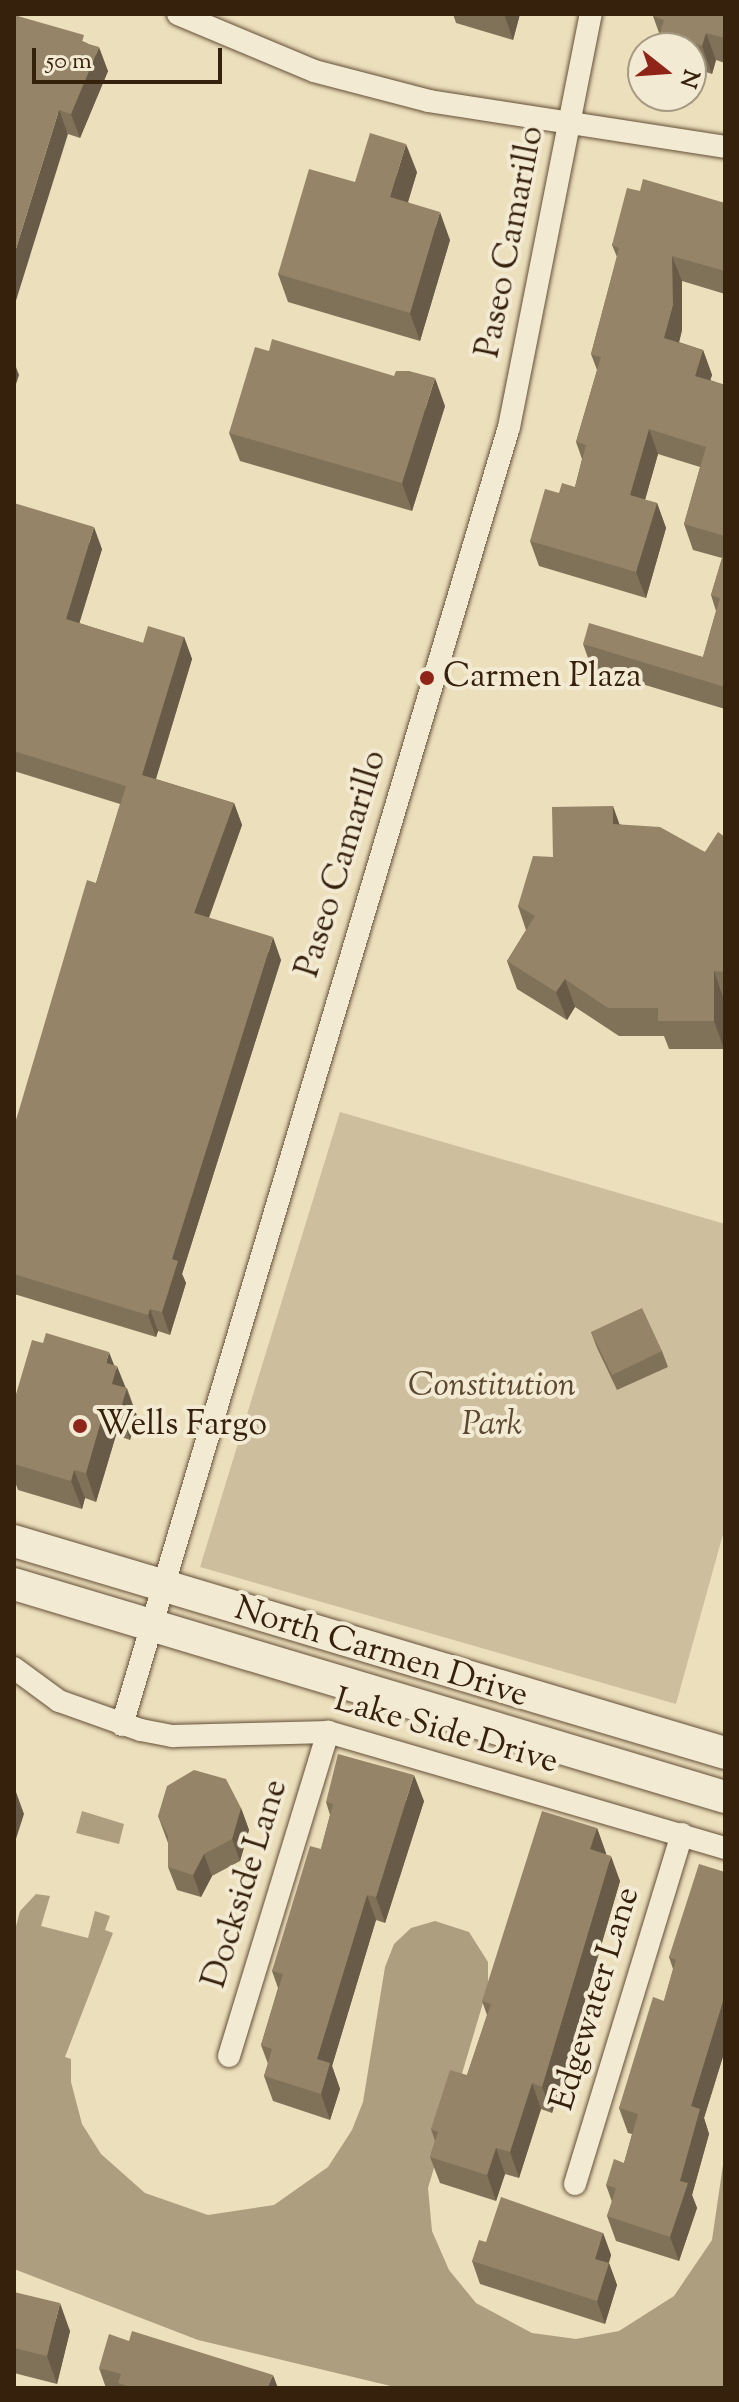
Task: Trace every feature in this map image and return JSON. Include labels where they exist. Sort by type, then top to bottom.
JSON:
[{"type":"main road","name":"North Carmen Drive","points":[[14,1541],[162,1588],[725,1753]]},
{"type":"main road","name":"North Carmen Drive","points":[[14,1584],[152,1622],[725,1797]]},
{"type":"street","points":[[178,14],[314,71],[429,101],[725,147]]},
{"type":"street","name":"Paseo Camarillo","points":[[122,1725],[509,427],[591,14]]},
{"type":"street","name":"Lake Side Drive","points":[[14,1668],[59,1701],[122,1725],[173,1736],[328,1732],[725,1848]]},
{"type":"street","name":"Dockside Lane","points":[[229,2056],[328,1732]]},
{"type":"street","name":"Edgewater Lane","points":[[575,2184],[682,1834]]},
{"type":"green space","name":"Constitution Park","points":[[340,1112],[725,1224],[725,1527],[676,1704],[200,1567]]},
{"type":"shaded area","points":[[82,1811],[124,1824],[119,1844],[76,1833]]},
{"type":"shaded area","points":[[36,1894],[50,1896],[41,1926],[88,1938],[95,1911],[110,1916],[105,1930],[113,1933],[65,2057],[71,2059],[71,2082],[82,2124],[101,2154],[145,2193],[208,2215],[274,2205],[328,2167],[352,2130],[363,2102],[385,1967],[394,1944],[411,1928],[435,1921],[469,1932],[488,1962],[488,1986],[428,2188],[432,2231],[449,2270],[476,2303],[532,2333],[576,2339],[619,2331],[674,2296],[712,2240],[725,2151],[725,2388],[399,2388],[198,2340],[14,2269],[14,1934],[20,1911]]},
{"type":"building","points":[[725,14],[725,38],[707,32],[660,32],[664,20],[653,16]]},
{"type":"building","points":[[14,15],[84,35],[82,42],[99,47],[71,114],[59,110],[14,255]]},
{"type":"building","points":[[370,133],[406,144],[390,197],[440,212],[410,313],[278,274],[309,169],[355,182]]},
{"type":"building","points":[[643,179],[725,203],[725,271],[672,256],[673,305],[664,338],[703,350],[695,376],[725,385],[725,536],[684,524],[706,447],[649,429],[630,495],[657,503],[636,572],[530,541],[545,489],[559,493],[562,483],[575,487],[586,445],[576,442],[601,357],[591,354],[619,248],[612,245],[627,188],[640,191]]},
{"type":"building","points":[[272,339],[394,376],[396,371],[409,371],[435,378],[402,483],[229,433],[255,347],[269,351]]},
{"type":"building","points":[[14,503],[94,527],[66,619],[143,643],[148,626],[184,637],[142,775],[234,803],[194,913],[273,937],[172,1259],[178,1261],[162,1312],[150,1309],[148,1315],[14,1274],[14,1127],[87,880],[96,883],[126,786],[14,751]]},
{"type":"building","points":[[725,548],[725,687],[583,644],[589,623],[703,657],[720,598],[711,595]]},
{"type":"building","points":[[613,806],[613,824],[660,827],[705,852],[718,832],[725,837],[725,972],[714,971],[714,1021],[658,1021],[658,1008],[608,1008],[565,979],[556,992],[507,961],[535,916],[518,906],[533,856],[553,857],[552,807]]},
{"type":"building","points":[[642,1308],[662,1351],[612,1375],[591,1332]]},
{"type":"building","name":"Wells Fargo","points":[[46,1333],[109,1352],[106,1363],[117,1366],[112,1384],[127,1388],[120,1411],[105,1407],[86,1473],[74,1470],[71,1481],[14,1464],[14,1401],[32,1340],[43,1343]]},
{"type":"building","points":[[338,1754],[414,1775],[376,1897],[367,1895],[317,2059],[330,2063],[321,2094],[264,2076],[272,2049],[261,2045],[283,1974],[272,1971],[310,1846],[321,1849],[333,1804],[326,1802]]},
{"type":"building","points":[[194,1770],[226,1779],[241,1808],[232,1839],[204,1854],[193,1875],[168,1867],[168,1836],[158,1816],[167,1786]]},
{"type":"building","points":[[542,1811],[597,1828],[590,1849],[611,1856],[542,2087],[532,2083],[510,2152],[496,2148],[487,2175],[430,2157],[438,2132],[431,2129],[450,2070],[467,2075],[491,2004],[482,2001]]},
{"type":"building","points":[[699,1864],[725,1872],[725,2002],[691,2106],[700,2109],[680,2181],[688,2183],[670,2237],[607,2216],[616,2188],[606,2185],[614,2159],[624,2163],[638,2114],[619,2108],[653,1997],[664,2001],[676,1960],[669,1957]]},
{"type":"building","points":[[501,2197],[603,2233],[595,2259],[609,2263],[597,2301],[472,2261],[479,2240],[486,2242]]},
{"type":"building","points":[[14,2292],[60,2303],[47,2356],[14,2348]]},
{"type":"building","points":[[132,2331],[273,2375],[267,2388],[133,2388],[118,2383],[121,2374],[99,2368],[109,2334],[129,2341]]},
{"type":"place","name":"Carmen Plaza","points":[[427,678]]},
{"type":"place","name":"Wells Fargo","points":[[80,1426]]}]
